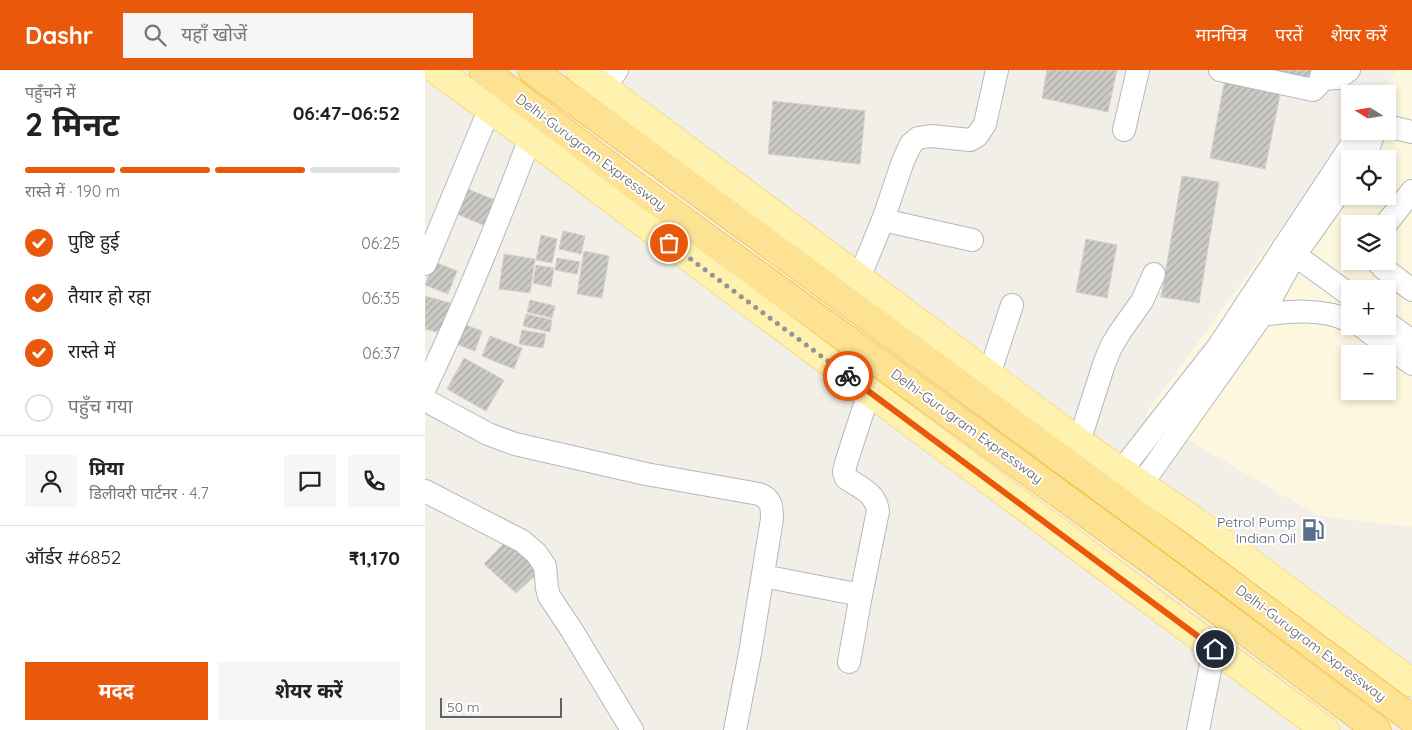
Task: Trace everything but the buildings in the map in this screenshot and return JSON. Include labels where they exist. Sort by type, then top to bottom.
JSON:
[{"type":"highway","name":"Delhi-Gurugram Expressway","points":[[483,70],[633,184],[1145,556],[1377,730]]},
{"type":"highway","name":"Delhi-Gurugram Expressway","points":[[532,70],[1412,719]]},
{"type":"main road","points":[[436,70],[1325,730]]},
{"type":"main road","points":[[580,70],[611,79],[859,278],[1079,442],[1195,521],[1412,682]]},
{"type":"street","points":[[859,278],[911,144],[918,138],[931,136],[970,140],[977,136],[985,124],[997,70]]},
{"type":"street","points":[[1124,130],[1138,70]]},
{"type":"street","points":[[1220,70],[1313,90],[1319,84],[1322,74],[1338,78],[1349,70]]},
{"type":"street","points":[[425,264],[489,110]]},
{"type":"street","points":[[1396,131],[1412,132]]},
{"type":"street","points":[[530,138],[473,283],[445,347],[426,400],[488,434],[515,444],[646,474],[764,495],[771,501],[772,518],[763,576],[735,730]]},
{"type":"street","points":[[1131,478],[1261,315],[1289,252],[1352,144],[1360,140]]},
{"type":"street","points":[[1131,478],[1218,347],[1289,252],[1341,188]]},
{"type":"street","points":[[1393,215],[1412,191]]},
{"type":"street","points":[[883,220],[972,240]]},
{"type":"street","points":[[1289,252],[1341,289]]},
{"type":"street","points":[[1386,270],[1412,290]]},
{"type":"street","points":[[1079,442],[1111,347],[1142,301],[1154,274]]},
{"type":"street","points":[[989,375],[1012,305]]},
{"type":"street","points":[[1261,315],[1287,311],[1323,313],[1341,317]]},
{"type":"street","points":[[1396,329],[1412,341]]},
{"type":"street","points":[[1373,335],[1412,364]]},
{"type":"street","points":[[849,662],[877,512],[877,503],[871,495],[846,478],[844,472],[869,392]]},
{"type":"street","points":[[425,491],[522,541],[536,553],[545,566],[549,596],[632,730]]},
{"type":"street","points":[[763,576],[861,595]]},
{"type":"street","points":[[1198,730],[1215,649]]},
{"type":"shaded area","points":[[1397,70],[1412,70],[1412,527],[1319,516],[1145,415],[1345,140],[1396,140],[1396,85],[1386,85]]},
{"type":"way so far","points":[[669,243],[848,376]]},
{"type":"place","name":"Petrol Pump Indian Oil","points":[[1313,530]]},
{"type":"route","points":[[848,376],[1215,649]]}]
